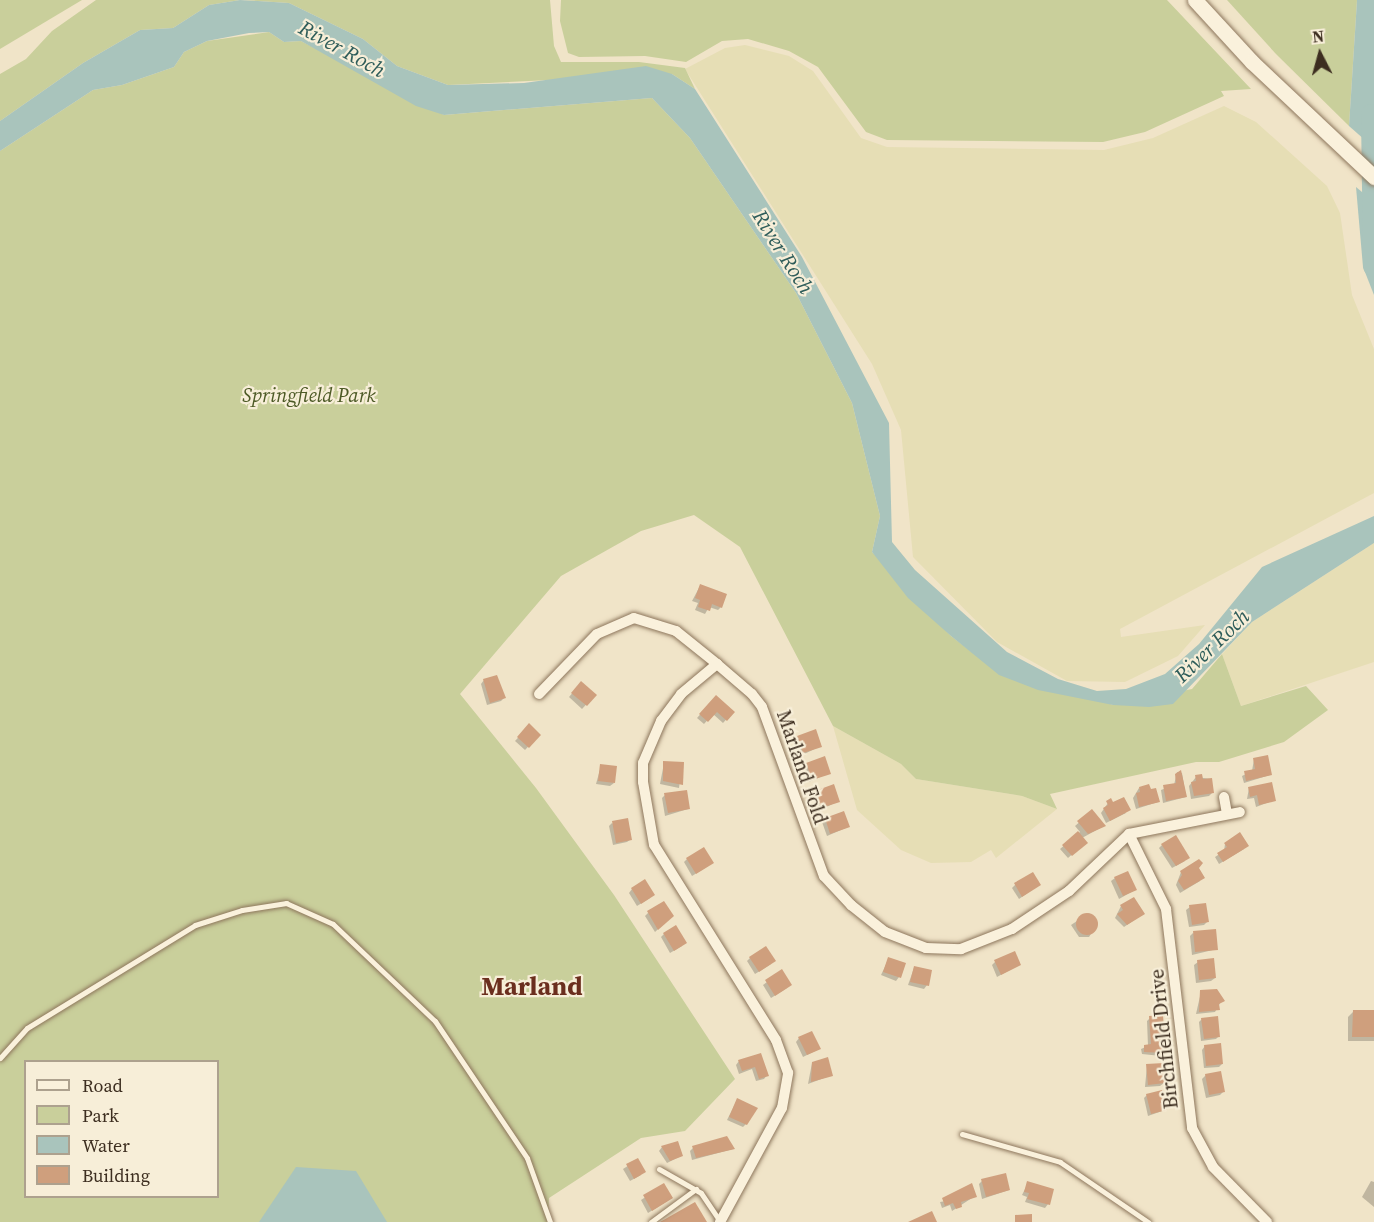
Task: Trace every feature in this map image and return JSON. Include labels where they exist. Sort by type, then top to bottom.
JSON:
[{"type":"main road","points":[[1195,0],[1252,62],[1374,177]]},
{"type":"street","name":"Marland Fold","points":[[539,694],[597,633],[634,618],[676,631],[752,694],[762,707],[824,876],[851,905],[901,940],[926,948],[961,949],[1012,929],[1069,891],[1129,834]]},
{"type":"street","points":[[717,664],[681,694],[661,721],[643,763],[643,782],[654,845],[776,1040],[788,1073],[782,1108],[720,1222]]},
{"type":"street","points":[[1224,797],[1227,814]]},
{"type":"street","points":[[1129,834],[1240,812]]},
{"type":"street","name":"Birchfield Drive","points":[[1129,834],[1166,909],[1195,1136],[1213,1167],[1267,1222]]},
{"type":"lane","points":[[0,1058],[27,1028],[195,925],[242,910],[286,903],[333,924],[435,1021],[527,1158],[550,1222]]},
{"type":"lane","points":[[962,1134],[1060,1162],[1148,1222]]},
{"type":"lane","points":[[659,1169],[696,1189],[720,1222]]},
{"type":"lane","points":[[651,1222],[696,1189]]},
{"type":"shaded area","points":[[745,45],[789,56],[813,71],[861,138],[887,147],[1104,150],[1153,138],[1224,106],[1256,122],[1327,186],[1340,213],[1352,295],[1374,349],[1374,493],[1120,629],[1121,637],[1205,625],[1178,656],[1125,682],[1067,681],[997,642],[913,557],[901,430],[872,364],[685,69],[725,48]]},
{"type":"shaded area","points":[[1374,543],[1374,662],[1241,706],[1222,654],[1252,622]]},
{"type":"shaded area","points":[[833,726],[901,764],[916,779],[1022,796],[1057,809],[996,858],[991,850],[971,862],[931,863],[901,850],[857,810]]},
{"type":"green space","points":[[0,0],[82,0],[0,49]]},
{"type":"green space","points":[[96,0],[240,0],[209,5],[173,28],[140,30],[83,63],[0,121],[0,74],[26,59],[52,31]]},
{"type":"green space","points":[[244,0],[550,0],[554,46],[561,62],[639,62],[685,68],[695,89],[672,74],[448,85],[397,66],[363,39],[289,3]]},
{"type":"green space","points":[[561,0],[1167,0],[1251,89],[1221,91],[1224,96],[1145,132],[1103,142],[887,140],[866,132],[818,67],[789,51],[748,39],[722,41],[686,62],[645,56],[579,57],[568,53],[560,21]]},
{"type":"green space","points":[[1227,0],[1357,0],[1349,126],[1276,54]]},
{"type":"green space","name":"Springfield Park","points":[[269,32],[284,42],[301,41],[444,115],[652,98],[690,138],[796,293],[852,403],[880,516],[872,552],[951,636],[973,653],[1113,705],[1192,689],[1222,654],[1241,706],[1306,686],[1328,710],[1284,742],[1219,762],[1196,762],[1050,794],[1057,809],[1022,796],[916,779],[901,764],[833,726],[740,547],[694,515],[641,531],[561,576],[460,694],[536,788],[614,895],[735,1079],[685,1131],[641,1138],[549,1198],[548,1222],[0,1222],[0,151],[93,90],[122,85],[174,67],[184,52],[207,41]]},
{"type":"water","points":[[240,0],[289,3],[363,39],[397,66],[448,85],[524,83],[646,66],[672,74],[695,89],[802,257],[889,423],[892,542],[915,570],[1007,652],[1058,679],[1097,691],[1126,689],[1165,674],[1199,644],[1262,567],[1374,516],[1374,543],[1252,622],[1173,704],[1149,707],[1113,705],[1038,690],[999,675],[951,636],[908,598],[872,552],[880,516],[852,403],[796,293],[690,138],[652,98],[444,115],[416,106],[301,41],[284,42],[269,32],[249,33],[207,41],[184,52],[174,67],[122,85],[93,90],[0,151],[0,121],[83,63],[140,30],[173,28],[209,5]]},
{"type":"water","points":[[1357,0],[1374,0],[1374,148],[1349,126]]},
{"type":"water","points":[[1356,187],[1374,202],[1374,295],[1363,267]]},
{"type":"water","points":[[296,1167],[356,1171],[387,1222],[259,1222]]},
{"type":"building","points":[[700,584],[727,594],[722,608],[712,604],[710,611],[698,607],[700,600],[695,598]]},
{"type":"building","points":[[497,675],[506,698],[490,703],[483,679]]},
{"type":"building","points":[[581,681],[597,695],[587,706],[571,693]]},
{"type":"building","points":[[716,695],[735,712],[727,721],[717,712],[708,722],[699,714]]},
{"type":"building","points":[[529,723],[541,735],[529,748],[517,737]]},
{"type":"building","points":[[816,729],[822,747],[803,753],[797,736]]},
{"type":"building","points":[[1268,755],[1272,775],[1246,781],[1244,771],[1255,769],[1253,758]]},
{"type":"building","points":[[825,756],[831,774],[812,780],[806,763]]},
{"type":"building","points":[[663,761],[684,762],[683,785],[663,781]]},
{"type":"building","points":[[600,764],[617,766],[615,783],[598,781]]},
{"type":"building","points":[[1181,770],[1187,797],[1166,801],[1163,785],[1176,783],[1175,774]]},
{"type":"building","points":[[1202,774],[1203,779],[1212,778],[1214,793],[1194,796],[1191,782],[1196,781],[1195,775]]},
{"type":"building","points":[[1272,782],[1276,801],[1259,805],[1257,795],[1250,797],[1248,787]]},
{"type":"building","points":[[834,784],[840,802],[821,808],[815,791]]},
{"type":"building","points":[[1149,784],[1151,789],[1156,788],[1160,802],[1139,807],[1136,793],[1140,792],[1139,787]]},
{"type":"building","points":[[687,790],[690,809],[668,813],[664,793]]},
{"type":"building","points":[[1124,797],[1131,810],[1110,821],[1103,808],[1108,805],[1106,801],[1111,798],[1113,802]]},
{"type":"building","points":[[1092,809],[1106,826],[1088,834],[1077,821]]},
{"type":"building","points":[[844,811],[850,827],[830,834],[825,818]]},
{"type":"building","points":[[628,818],[632,840],[616,843],[612,821]]},
{"type":"building","points":[[1078,831],[1088,843],[1072,856],[1062,845]]},
{"type":"building","points":[[1240,832],[1249,846],[1223,862],[1217,853],[1227,847],[1224,843]]},
{"type":"building","points":[[1176,835],[1190,858],[1176,866],[1161,844]]},
{"type":"building","points":[[704,847],[714,863],[696,874],[686,858]]},
{"type":"building","points":[[1199,859],[1203,863],[1199,868],[1205,878],[1184,890],[1178,881],[1182,875],[1180,871]]},
{"type":"building","points":[[1128,871],[1137,890],[1123,896],[1114,877]]},
{"type":"building","points":[[1033,872],[1041,885],[1022,897],[1014,883]]},
{"type":"building","points":[[645,879],[655,895],[641,904],[631,888]]},
{"type":"building","points":[[1134,897],[1145,914],[1127,925],[1117,914],[1123,910],[1120,905]]},
{"type":"building","points":[[664,901],[674,916],[658,930],[647,911]]},
{"type":"building","points":[[1206,903],[1209,922],[1192,925],[1189,905]]},
{"type":"building","points":[[1087,913],[1097,920],[1098,924],[1091,934],[1087,935],[1077,928],[1076,924],[1083,914]]},
{"type":"building","points":[[676,925],[687,943],[674,951],[663,933]]},
{"type":"building","points":[[1216,929],[1218,950],[1195,952],[1193,931]]},
{"type":"building","points":[[766,946],[776,961],[759,972],[749,957]]},
{"type":"building","points":[[1015,951],[1021,965],[1001,975],[994,960]]},
{"type":"building","points":[[888,957],[906,963],[901,978],[883,972]]},
{"type":"building","points":[[1214,958],[1216,978],[1199,980],[1197,960]]},
{"type":"building","points":[[914,966],[932,970],[929,986],[910,982]]},
{"type":"building","points":[[782,969],[792,985],[775,996],[765,980]]},
{"type":"building","points":[[1217,989],[1225,1001],[1219,1004],[1220,1010],[1199,1012],[1200,990]]},
{"type":"building","points":[[1353,1010],[1374,1010],[1374,1037],[1352,1037]]},
{"type":"building","points":[[1163,1015],[1166,1053],[1144,1052],[1144,1045],[1151,1044],[1149,1016]]},
{"type":"building","points":[[1218,1016],[1220,1037],[1204,1039],[1201,1018]]},
{"type":"building","points":[[812,1031],[821,1049],[807,1055],[798,1037]]},
{"type":"building","points":[[1221,1043],[1223,1064],[1206,1066],[1204,1045]]},
{"type":"building","points":[[761,1053],[769,1076],[759,1079],[755,1067],[742,1071],[738,1060]]},
{"type":"building","points":[[828,1057],[833,1076],[811,1082],[812,1062]]},
{"type":"building","points":[[1164,1063],[1165,1083],[1148,1085],[1146,1064]]},
{"type":"building","points":[[1221,1071],[1225,1092],[1209,1095],[1205,1074]]},
{"type":"building","points":[[1162,1090],[1167,1110],[1151,1114],[1146,1094]]},
{"type":"building","points":[[737,1098],[758,1108],[747,1125],[729,1117]]},
{"type":"building","points":[[727,1136],[735,1149],[696,1158],[692,1146]]},
{"type":"building","points":[[678,1141],[683,1156],[670,1161],[661,1146]]},
{"type":"building","points":[[638,1158],[646,1172],[634,1179],[626,1164]]},
{"type":"building","points":[[1006,1173],[1010,1190],[986,1197],[981,1179]]},
{"type":"building","points":[[1027,1181],[1054,1189],[1050,1205],[1027,1199],[1029,1193],[1024,1192]]},
{"type":"building","points":[[664,1183],[673,1198],[652,1211],[643,1195]]},
{"type":"building","points":[[972,1183],[977,1197],[961,1202],[962,1207],[956,1209],[953,1203],[945,1206],[942,1198]]},
{"type":"building","points":[[695,1202],[707,1222],[660,1222]]},
{"type":"building","points":[[932,1211],[937,1222],[908,1222]]},
{"type":"building","points":[[1032,1214],[1032,1222],[1015,1222],[1015,1215]]},
{"type":"waterway","name":"River Roch","points":[[1372,115],[1374,266]]},
{"type":"district","name":"Marland","points":[[532,987]]}]
